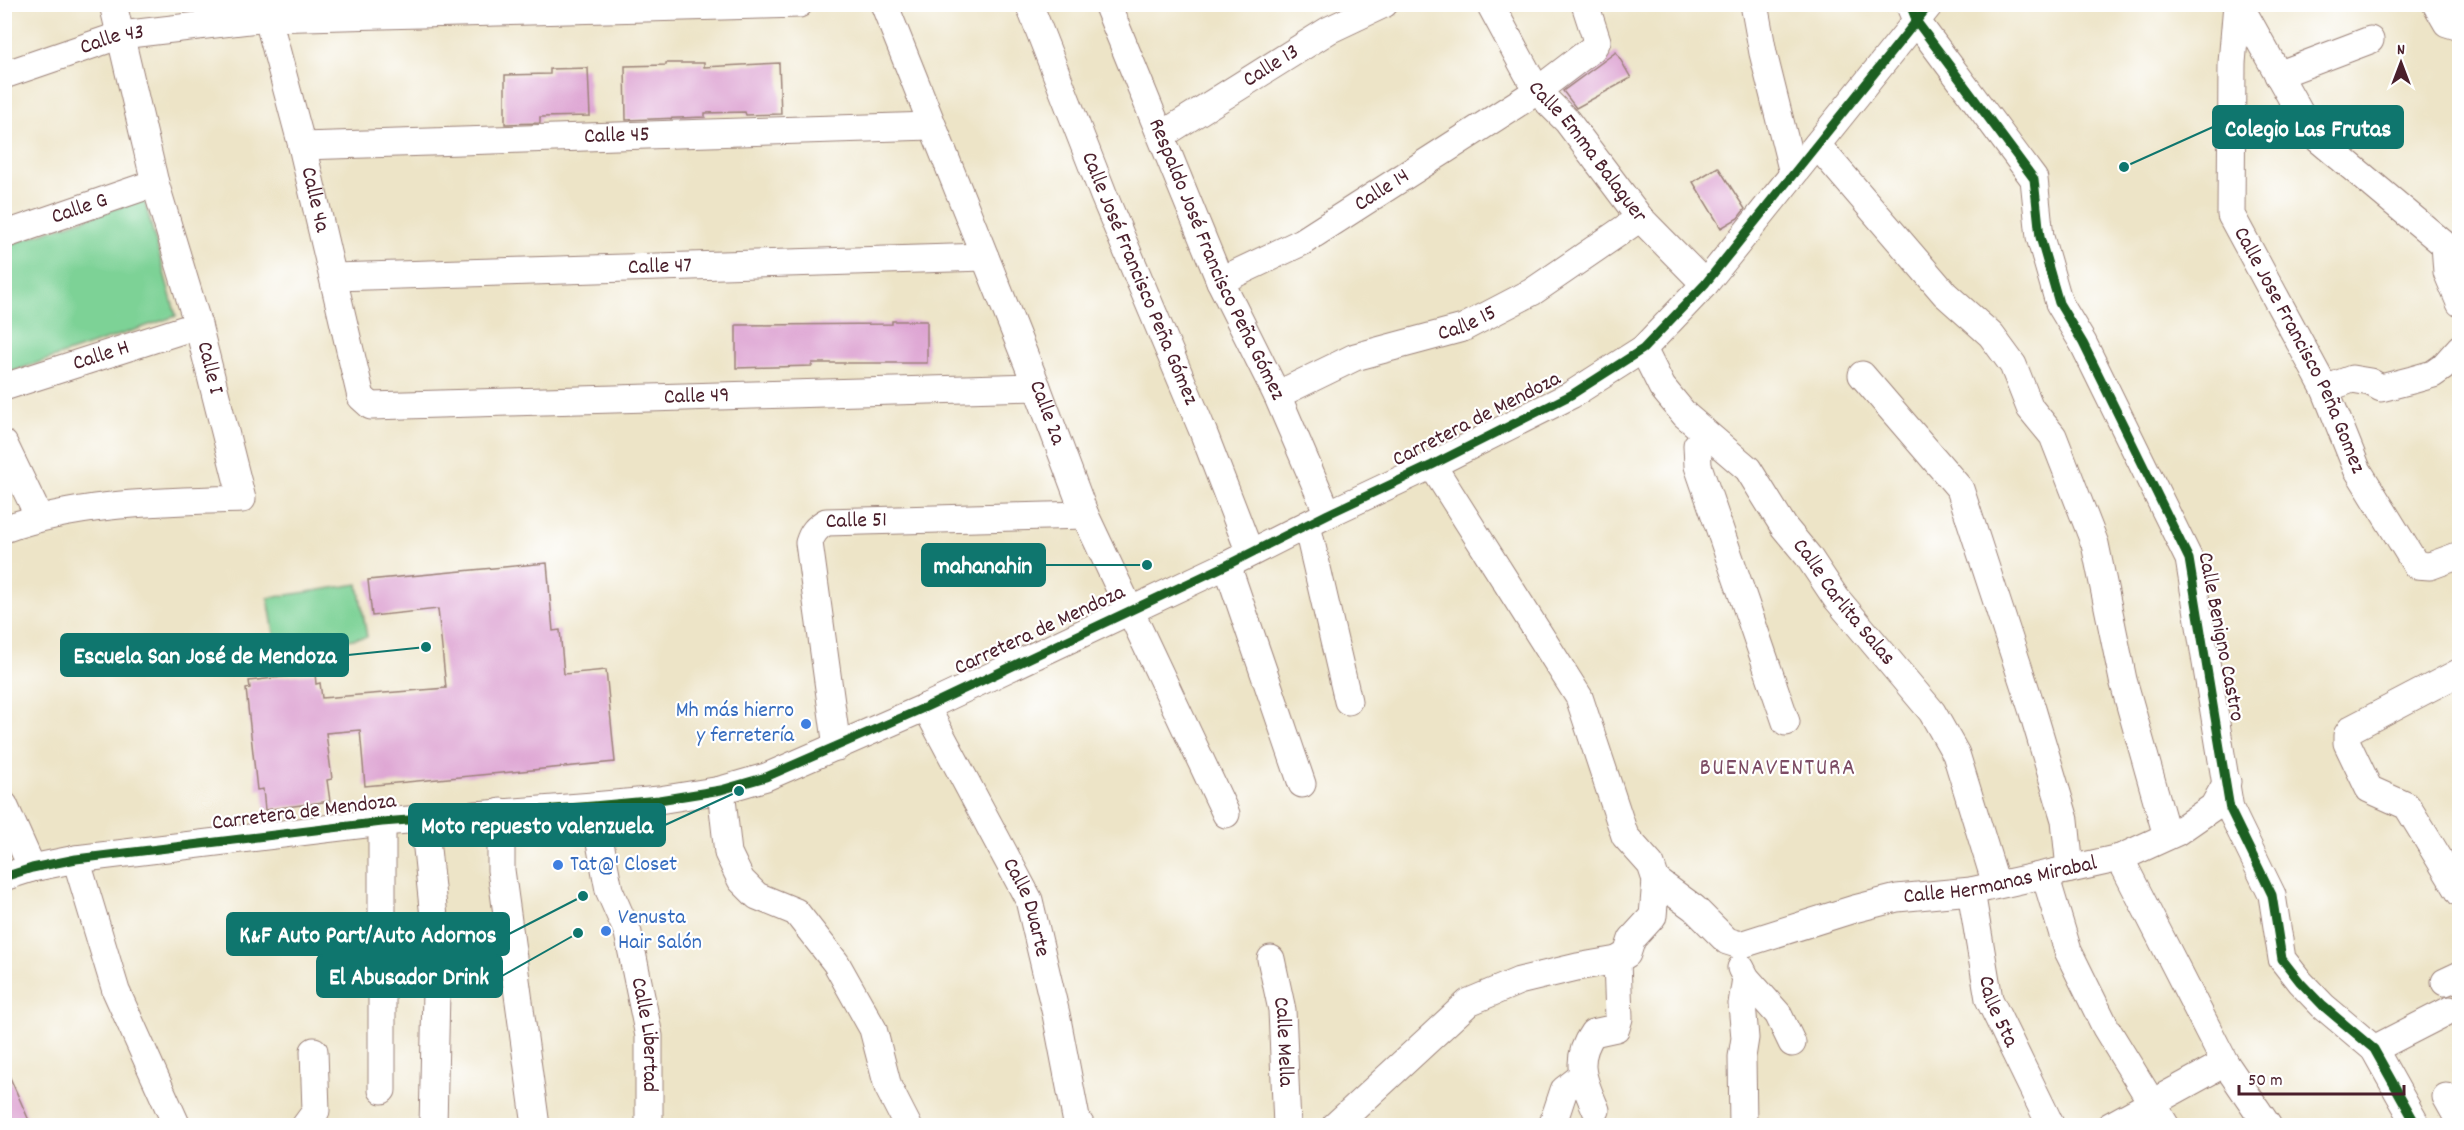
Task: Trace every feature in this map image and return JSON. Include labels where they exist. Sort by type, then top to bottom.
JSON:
[{"type":"street","name":"Calle I","points":[[4,530],[39,517],[96,507],[242,499],[198,325],[155,183],[113,4]]},
{"type":"street","name":"Calle 43","points":[[4,75],[121,35],[265,11],[799,4]]},
{"type":"street","name":"Calle 2a","points":[[884,4],[1037,387],[1085,515],[1226,814]]},
{"type":"street","name":"Calle José Francisco Peña Gómez","points":[[1029,4],[1104,196],[1202,429],[1302,783]]},
{"type":"street","name":"Respaldo José Francisco Peña Gómez","points":[[1107,4],[1220,281],[1277,395],[1317,519],[1348,701]]},
{"type":"street","name":"Calle 13","points":[[1162,135],[1329,30],[1384,4]]},
{"type":"street","name":"Calle Emma Balaguer","points":[[1490,4],[1538,91],[1567,121],[1640,218],[1705,284]]},
{"type":"street","name":"Calle 14","points":[[1220,281],[1302,242],[1538,91],[1592,49],[1597,41],[1585,4]]},
{"type":"street","points":[[1755,4],[1763,53],[1793,173]]},
{"type":"street","points":[[2238,4],[2311,133],[2445,245],[2447,272],[2460,303]]},
{"type":"street","name":"Calle Jose Francisco Peña Gomez","points":[[2238,4],[2232,63],[2230,215],[2325,389],[2357,469],[2416,565],[2430,566],[2460,555]]},
{"type":"street","points":[[2436,4],[2447,23],[2460,27]]},
{"type":"street","name":"Carretera de Mendoza","points":[[4,877],[32,868],[76,859],[382,822],[658,800],[721,790],[766,777],[926,707],[1432,465],[1571,395],[1643,349],[1705,284],[1817,145],[1919,10]]},
{"type":"street","name":"Calle Benigno Castro","points":[[1919,10],[2034,179],[2040,237],[2059,303],[2083,343],[2189,559],[2230,809],[2272,895],[2282,959],[2323,1006],[2374,1050],[2417,1125]]},
{"type":"street","name":"Calle 4a","points":[[265,11],[302,146],[361,397]]},
{"type":"street","points":[[2278,75],[2370,40]]},
{"type":"street","name":"Calle 45","points":[[302,146],[931,126]]},
{"type":"street","points":[[1817,145],[1945,294],[1991,335],[2013,365],[2030,408],[2053,436],[2095,544],[2123,680],[2167,836]]},
{"type":"street","name":"Calle G","points":[[4,235],[155,183]]},
{"type":"street","name":"Calle 15","points":[[1277,395],[1355,357],[1463,328],[1532,292],[1640,218]]},
{"type":"street","name":"Calle 47","points":[[334,277],[985,257]]},
{"type":"street","name":"Calle H","points":[[4,387],[198,325]]},
{"type":"street","points":[[2325,389],[2352,379],[2370,382],[2381,388],[2433,374],[2443,367],[2460,348]]},
{"type":"street","name":"Calle Carlita Salas","points":[[1643,349],[1662,387],[1685,415],[1748,469],[1784,527],[1808,556],[1836,598],[1932,712],[1956,754],[1983,888]]},
{"type":"street","points":[[1862,375],[1960,489],[2032,709],[2065,820],[2057,872],[2068,951],[2106,1028],[2166,1125]]},
{"type":"street","name":"Calle 49","points":[[361,397],[364,402],[371,405],[1037,387]]},
{"type":"street","points":[[1707,435],[1697,445],[1698,466],[1786,722]]},
{"type":"street","points":[[4,444],[39,517]]},
{"type":"street","points":[[1335,1125],[1469,1002],[1519,981],[1617,960],[1627,954],[1632,939],[1653,916],[1656,880],[1651,864],[1625,836],[1579,697],[1432,465]]},
{"type":"street","name":"Calle 51","points":[[837,747],[809,543],[811,535],[817,528],[826,522],[1085,515]]},
{"type":"street","points":[[2460,672],[2351,729],[2347,735],[2347,743],[2369,789],[2407,806],[2460,893]]},
{"type":"street","name":"Calle Duarte","points":[[926,707],[1029,900],[1056,1014],[1076,1118],[1081,1125]]},
{"type":"street","name":"Calle Hermanas Mirabal","points":[[1739,941],[1897,898],[1983,888],[2120,858],[2167,836],[2213,807],[2227,782]]},
{"type":"street","points":[[721,790],[728,853],[741,880],[757,896],[796,912],[836,963],[873,1029],[888,1088],[908,1125]]},
{"type":"street","points":[[4,805],[32,868]]},
{"type":"street","name":"Calle Libertad","points":[[593,806],[609,890],[628,933],[649,1036],[649,1125]]},
{"type":"street","points":[[501,812],[501,870],[536,1125]]},
{"type":"street","points":[[424,819],[437,947],[433,1125]]},
{"type":"street","points":[[382,822],[382,1090]]},
{"type":"street","points":[[2120,858],[2225,1063],[2268,1125]]},
{"type":"street","points":[[76,859],[116,991],[177,1125]]},
{"type":"street","points":[[1656,880],[1739,941],[1746,978],[1743,1004],[1745,1038],[1742,1057],[1743,1125]]},
{"type":"street","name":"Calle 5ta","points":[[1983,888],[1989,999],[2051,1125]]},
{"type":"street","name":"Calle Mella","points":[[1271,959],[1282,1010],[1287,1125]]},
{"type":"street","points":[[1596,1110],[1581,1077],[1585,1045],[1593,1034],[1617,1028],[1619,1018],[1617,960]]},
{"type":"street","points":[[1746,978],[1778,1014],[1792,1043]]},
{"type":"street","points":[[2374,1050],[2450,1010]]},
{"type":"street","points":[[305,1125],[316,1111],[314,1051]]},
{"type":"street","points":[[2110,1125],[2225,1063]]},
{"type":"street","points":[[1552,1125],[1564,1090],[1581,1077]]},
{"type":"street","points":[[2446,1096],[2460,1122]]},
{"type":"green space","points":[[144,199],[176,316],[5,374],[4,246]]},
{"type":"green space","points":[[358,584],[367,637],[277,651],[268,598]]},
{"type":"building","points":[[1616,52],[1631,78],[1576,108],[1563,91]]},
{"type":"building","points":[[666,63],[704,63],[704,67],[779,63],[781,114],[705,113],[705,117],[626,120],[625,66],[666,65]]},
{"type":"building","points":[[588,68],[590,116],[540,117],[540,123],[505,124],[505,75],[550,74],[550,69]]},
{"type":"building","points":[[1718,167],[1745,209],[1738,218],[1721,228],[1693,182]]},
{"type":"building","points":[[892,321],[927,321],[927,363],[812,363],[812,366],[736,368],[736,325],[892,324]]},
{"type":"building","points":[[547,563],[553,631],[560,630],[564,674],[606,670],[615,762],[365,786],[360,730],[326,733],[332,779],[327,780],[330,801],[265,810],[263,789],[257,790],[246,689],[250,688],[249,681],[315,673],[316,684],[320,683],[322,698],[446,688],[438,609],[372,616],[368,580]]},
{"type":"building","points":[[4,1064],[31,1125],[4,1125]]},
{"type":"cycle path","points":[[1910,4],[1917,22],[2034,179],[2040,237],[2059,303],[2083,343],[2189,559],[2230,809],[2272,895],[2282,959],[2323,1006],[2374,1049],[2417,1126]]},
{"type":"cycle path","points":[[4,877],[32,868],[76,859],[382,822],[659,800],[721,790],[766,777],[926,707],[1432,465],[1571,395],[1643,349],[1705,284],[1930,4]]},
{"type":"place","name":"Colegio Las Frutas","points":[[2124,167]]},
{"type":"place","name":"mahanahin","points":[[1147,565]]},
{"type":"place","name":"Escuela San José de Mendoza","points":[[426,647]]},
{"type":"place","name":"Mh más hierro y ferretería","points":[[806,724]]},
{"type":"place","name":"Moto repuesto valenzuela","points":[[739,791]]},
{"type":"place","name":"Tat@' Closet","points":[[558,865]]},
{"type":"place","name":"K&F Auto Part/Auto Adornos","points":[[583,896]]},
{"type":"place","name":"Venusta Hair Salón","points":[[606,931]]},
{"type":"place","name":"El Abusador Drink","points":[[578,933]]},
{"type":"district","name":"BUENAVENTURA","points":[[1778,769]]}]
